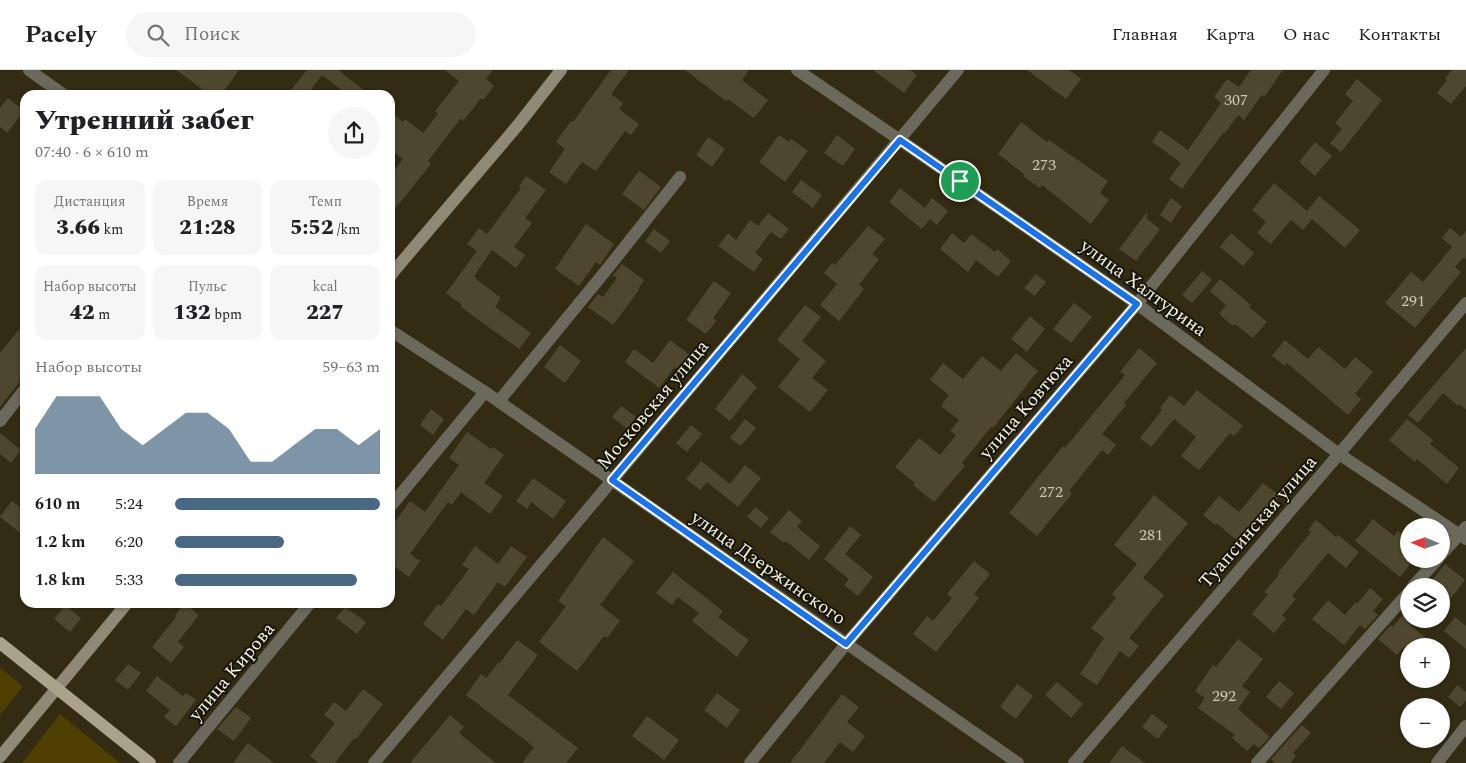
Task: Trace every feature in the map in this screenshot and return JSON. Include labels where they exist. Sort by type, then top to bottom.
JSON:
[{"type":"main road","points":[[395,270],[518,125],[561,70]]},
{"type":"main road","points":[[0,757],[123,608]]},
{"type":"main road","points":[[0,643],[150,763]]},
{"type":"street","points":[[29,70],[57,90]]},
{"type":"street","name":"улица Халтурина","points":[[797,70],[1137,304],[1339,454],[1464,533]]},
{"type":"street","name":"Московская улица","points":[[374,763],[958,70]]},
{"type":"street","name":"улица Ковтюха","points":[[750,763],[846,644],[1137,304],[1324,70]]},
{"type":"street","points":[[499,401],[680,177]]},
{"type":"street","name":"Туапсинская улица","points":[[1074,763],[1466,303]]},
{"type":"street","name":"улица Дзержинского","points":[[395,333],[499,401],[1018,763]]},
{"type":"street","points":[[395,501],[485,392]]},
{"type":"street","points":[[0,421],[20,395]]},
{"type":"street","points":[[1450,546],[1464,533]]},
{"type":"street","points":[[1421,578],[1430,568]]},
{"type":"street","points":[[1257,763],[1400,602]]},
{"type":"street","name":"улица Кирова","points":[[179,763],[306,608]]},
{"type":"street","points":[[1437,763],[1466,726]]},
{"type":"shaded area","points":[[0,668],[23,686],[0,715]]},
{"type":"shaded area","points":[[60,714],[120,763],[22,763]]},
{"type":"building","points":[[176,70],[239,70],[225,90],[203,90]]},
{"type":"building","points":[[307,70],[338,70],[364,90],[342,90],[322,75],[311,90],[291,90]]},
{"type":"building","points":[[445,70],[493,70],[486,79],[494,86],[483,100],[481,98],[463,121],[461,118],[428,161],[431,164],[395,209],[395,169],[403,159],[395,153],[395,115],[403,122],[405,119],[423,133],[438,114],[435,111],[459,81]]},
{"type":"building","points":[[611,70],[629,70],[611,94],[623,103],[619,109],[639,124],[631,135],[625,131],[596,171],[582,162],[566,184],[549,172],[565,149],[556,142]]},
{"type":"building","points":[[685,70],[749,70],[742,80],[768,100],[754,118],[728,99],[726,101]]},
{"type":"building","points":[[873,70],[910,70],[917,75],[904,93]]},
{"type":"building","points":[[1027,70],[1069,70],[1081,79],[1066,99]]},
{"type":"building","points":[[1251,70],[1283,70],[1264,97],[1262,95],[1244,120],[1238,115],[1182,189],[1169,179],[1181,163],[1152,142],[1160,130],[1188,150],[1221,103],[1214,97],[1227,79],[1239,87]]},
{"type":"building","points":[[1452,70],[1466,70],[1466,86],[1451,104],[1437,93]]},
{"type":"building","points":[[1357,79],[1382,100],[1341,152],[1330,143],[1342,129],[1335,123],[1353,101],[1345,94]]},
{"type":"building","points":[[8,98],[20,108],[20,116],[7,133],[0,127],[0,108]]},
{"type":"building","points":[[1021,122],[1047,142],[1049,140],[1108,181],[1100,193],[1109,200],[1091,224],[1042,185],[1040,188],[1023,176],[1024,174],[998,154]]},
{"type":"building","points":[[779,135],[789,142],[791,139],[808,151],[785,182],[759,162]]},
{"type":"building","points":[[837,135],[855,149],[843,166],[824,153]]},
{"type":"building","points":[[708,137],[725,149],[712,167],[696,155]]},
{"type":"building","points":[[1315,142],[1332,156],[1315,176],[1299,162]]},
{"type":"building","points":[[639,171],[661,187],[644,210],[622,194]]},
{"type":"building","points":[[526,176],[546,190],[525,218],[532,223],[514,247],[525,255],[516,268],[492,250],[474,276],[501,298],[495,307],[531,333],[519,349],[461,307],[462,305],[446,293],[477,251],[467,244],[479,228],[487,234],[521,188],[519,186]]},
{"type":"building","points":[[801,180],[822,195],[813,208],[792,192]]},
{"type":"building","points":[[1274,183],[1307,211],[1319,196],[1360,230],[1345,248],[1312,219],[1303,230],[1291,220],[1271,244],[1257,233],[1266,222],[1252,210]]},
{"type":"building","points":[[900,188],[925,208],[932,198],[948,211],[937,225],[930,219],[922,229],[889,202]]},
{"type":"building","points":[[1171,198],[1182,206],[1171,223],[1160,215]]},
{"type":"building","points":[[1147,212],[1147,219],[1160,229],[1136,261],[1119,249]]},
{"type":"building","points":[[768,213],[789,229],[781,239],[771,232],[755,253],[763,259],[754,272],[718,246],[728,233],[736,240],[750,220],[758,226]]},
{"type":"building","points":[[586,224],[614,244],[600,265],[596,262],[579,286],[555,269]]},
{"type":"building","points":[[868,226],[885,239],[872,254],[879,259],[859,285],[864,289],[839,321],[820,305],[837,284],[824,273],[832,263],[835,265]]},
{"type":"building","points":[[1450,228],[1461,237],[1466,231],[1466,259],[1464,257],[1455,267],[1461,272],[1415,328],[1385,303],[1411,272],[1423,282],[1452,247],[1442,238]]},
{"type":"building","points":[[654,229],[670,241],[661,253],[645,241]]},
{"type":"building","points":[[952,233],[964,243],[971,234],[995,252],[997,249],[1011,261],[998,277],[976,260],[968,272],[940,249]]},
{"type":"building","points":[[1231,233],[1254,253],[1243,266],[1220,247]]},
{"type":"building","points":[[622,264],[644,280],[639,290],[613,325],[588,307],[598,294],[603,297],[617,278],[613,275]]},
{"type":"building","points":[[1202,271],[1212,280],[1192,303],[1182,295]]},
{"type":"building","points":[[1036,274],[1046,282],[1035,296],[1024,288]]},
{"type":"building","points":[[1220,279],[1251,305],[1249,307],[1267,322],[1253,338],[1235,324],[1233,326],[1219,314],[1226,305],[1210,291]]},
{"type":"building","points":[[714,281],[731,293],[713,318],[716,321],[706,334],[686,320]]},
{"type":"building","points":[[1074,303],[1092,317],[1071,343],[1053,329]]},
{"type":"building","points":[[805,305],[821,317],[802,341],[826,361],[812,378],[828,390],[810,412],[778,387],[800,359],[777,340]]},
{"type":"building","points":[[1030,316],[1045,329],[1027,352],[1011,339]]},
{"type":"building","points":[[20,328],[20,381],[0,407],[0,353]]},
{"type":"building","points":[[670,340],[691,356],[680,371],[675,367],[659,388],[625,362],[634,349],[653,363]]},
{"type":"building","points":[[1285,340],[1308,359],[1318,347],[1345,369],[1355,357],[1373,372],[1355,394],[1361,399],[1348,415],[1287,363],[1285,366],[1272,356]]},
{"type":"building","points":[[560,345],[581,361],[565,383],[544,367]]},
{"type":"building","points":[[1139,348],[1157,363],[1124,403],[1126,405],[1102,434],[1116,445],[1108,455],[1102,450],[1069,491],[1072,494],[1037,536],[1009,513],[1063,446],[1065,448],[1125,375],[1120,372]]},
{"type":"building","points":[[1466,348],[1466,410],[1460,404],[1458,406],[1443,393],[1418,423],[1408,415]]},
{"type":"building","points":[[1016,353],[1038,371],[993,428],[991,427],[962,463],[965,466],[934,502],[895,467],[919,438],[940,455],[956,435],[950,431],[959,420],[941,406],[949,395],[930,380],[943,363],[963,379],[982,356],[1001,371]]},
{"type":"building","points":[[742,374],[757,387],[730,421],[715,409]]},
{"type":"building","points":[[1197,390],[1243,426],[1234,436],[1230,433],[1199,470],[1181,456],[1196,437],[1174,419],[1151,447],[1140,438],[1162,410],[1160,408],[1170,395],[1184,406]]},
{"type":"building","points":[[621,406],[636,417],[627,429],[612,417]]},
{"type":"building","points":[[431,409],[444,419],[433,435],[420,425]]},
{"type":"building","points":[[745,419],[756,428],[741,446],[730,438]]},
{"type":"building","points":[[1407,419],[1433,440],[1430,444],[1459,468],[1447,484],[1417,459],[1415,462],[1389,440]]},
{"type":"building","points":[[691,425],[702,434],[687,452],[676,443]]},
{"type":"building","points":[[467,432],[491,449],[493,447],[504,455],[484,483],[503,496],[490,514],[461,492],[452,505],[448,502],[410,554],[420,561],[409,577],[395,567],[395,522],[410,501],[425,512],[459,465],[449,458]]},
{"type":"building","points":[[0,433],[20,449],[20,451],[11,463],[0,454]]},
{"type":"building","points":[[701,461],[730,484],[745,465],[761,478],[738,507],[707,482],[700,490],[686,479]]},
{"type":"building","points":[[533,478],[566,501],[553,519],[531,502],[527,509],[516,501]]},
{"type":"building","points":[[1263,483],[1280,496],[1262,518],[1259,515],[1238,541],[1203,515],[1219,496],[1239,512]]},
{"type":"building","points":[[1154,495],[1188,523],[1143,578],[1164,595],[1129,638],[1139,646],[1129,658],[1120,651],[1097,685],[1080,674],[1104,638],[1091,628],[1116,598],[1112,594],[1137,564],[1114,545]]},
{"type":"building","points":[[12,501],[20,507],[20,533],[0,517]]},
{"type":"building","points":[[755,507],[769,518],[761,528],[747,517]]},
{"type":"building","points":[[789,510],[802,521],[797,527],[820,546],[809,560],[786,541],[784,543],[770,532]]},
{"type":"building","points":[[1373,519],[1394,536],[1398,531],[1400,533],[1400,568],[1407,568],[1400,577],[1355,541]]},
{"type":"building","points":[[1316,520],[1336,537],[1338,535],[1359,552],[1346,568],[1328,553],[1292,596],[1296,599],[1282,615],[1286,619],[1274,633],[1252,614],[1268,594],[1264,592],[1311,532],[1308,530]]},
{"type":"building","points":[[850,526],[861,535],[845,554],[873,577],[858,596],[844,585],[849,579],[824,559]]},
{"type":"building","points":[[603,537],[634,561],[600,605],[620,621],[607,638],[604,636],[577,671],[539,642],[566,606],[558,601]]},
{"type":"building","points":[[475,546],[498,564],[511,546],[527,557],[505,587],[498,582],[474,615],[466,609],[443,640],[423,624],[438,604],[441,606],[469,569],[462,565]]},
{"type":"building","points":[[974,561],[990,574],[974,594],[979,598],[936,652],[913,634],[927,616],[933,621],[952,598],[947,594]]},
{"type":"building","points":[[1442,568],[1450,568],[1465,580],[1451,598],[1450,578],[1434,578]]},
{"type":"building","points":[[673,572],[723,611],[718,617],[749,640],[737,657],[692,621],[699,613],[678,597],[672,605],[656,593]]},
{"type":"building","points":[[1370,588],[1383,599],[1373,611],[1378,615],[1365,629],[1360,625],[1344,645],[1312,619],[1328,600],[1345,615]]},
{"type":"building","points":[[63,608],[69,608],[81,618],[70,632],[54,619]]},
{"type":"building","points":[[181,608],[190,608],[199,615],[178,642],[184,647],[171,663],[152,647]]},
{"type":"building","points":[[344,608],[346,608],[366,622],[357,634],[336,618]]},
{"type":"building","points":[[1455,617],[1466,626],[1466,649],[1444,631],[1446,628],[1450,628],[1450,623]]},
{"type":"building","points":[[1400,618],[1400,628],[1414,628],[1426,638],[1400,638],[1400,652],[1397,655],[1378,639],[1391,625],[1393,627]]},
{"type":"building","points":[[1238,639],[1263,659],[1242,686],[1250,692],[1238,709],[1270,737],[1259,748],[1254,744],[1247,751],[1232,738],[1235,735],[1198,708],[1205,698],[1195,691],[1213,665],[1216,667]]},
{"type":"building","points":[[517,640],[538,655],[508,695],[578,748],[566,763],[522,763],[534,747],[466,695],[481,674],[486,678]]},
{"type":"building","points":[[128,664],[141,673],[128,690],[115,680]]},
{"type":"building","points":[[157,676],[183,696],[186,693],[196,700],[176,726],[164,717],[170,710],[146,691]]},
{"type":"building","points":[[1279,681],[1294,693],[1281,709],[1266,697]]},
{"type":"building","points":[[1057,682],[1083,704],[1071,718],[1045,695]]},
{"type":"building","points":[[1017,684],[1033,696],[1016,719],[1000,707]]},
{"type":"building","points":[[1457,685],[1466,692],[1466,700],[1460,707],[1448,697]]},
{"type":"building","points":[[363,689],[383,704],[335,763],[319,763],[310,756],[335,723],[324,715],[334,702],[346,711]]},
{"type":"building","points":[[717,693],[740,710],[727,728],[704,710]]},
{"type":"building","points":[[842,694],[859,707],[847,722],[865,736],[853,752],[840,742],[824,763],[790,763]]},
{"type":"building","points":[[236,707],[251,718],[234,741],[217,729]]},
{"type":"building","points":[[1152,714],[1168,726],[1158,739],[1142,727]]},
{"type":"building","points":[[450,715],[464,727],[459,733],[496,763],[410,763]]},
{"type":"building","points":[[647,716],[679,740],[664,760],[632,736]]},
{"type":"building","points":[[1302,725],[1311,733],[1293,753],[1296,756],[1290,763],[1275,763],[1271,759]]},
{"type":"building","points":[[248,743],[274,763],[233,763]]},
{"type":"building","points":[[1122,746],[1145,763],[1109,763]]},
{"type":"route","points":[[900,140],[960,181],[1137,304],[846,644],[612,480],[900,140]]}]
